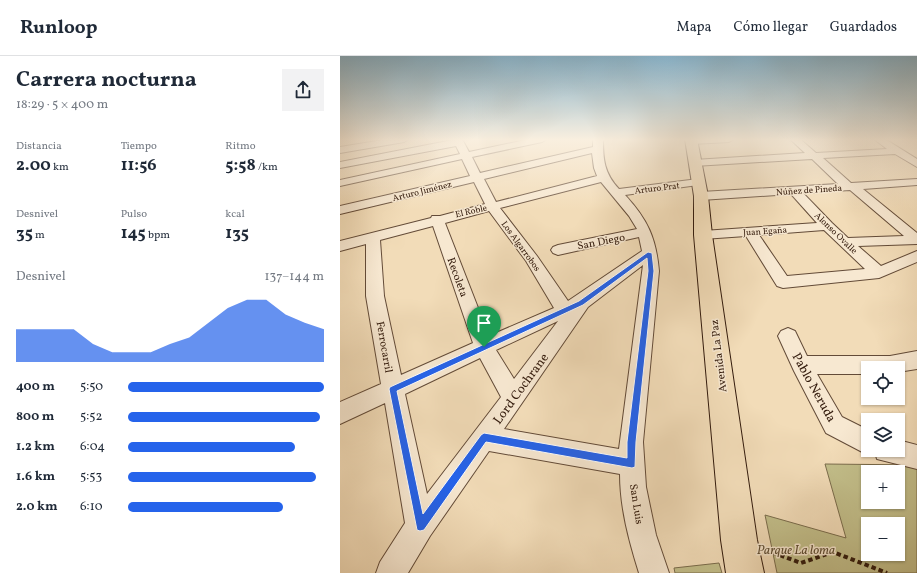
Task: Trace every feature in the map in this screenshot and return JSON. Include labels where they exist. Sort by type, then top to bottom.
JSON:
[{"type":"main road","name":"Avenida La Paz","points":[[695,164],[739,540],[745,573]]},
{"type":"street","points":[[340,166],[353,163]]},
{"type":"street","points":[[340,183],[430,163]]},
{"type":"street","name":"Los Algarrobos","points":[[471,163],[492,206],[532,260],[573,307]]},
{"type":"street","name":"Arturo Jiménez","points":[[340,210],[477,177],[527,163]]},
{"type":"street","name":"San Luis","points":[[598,163],[602,178],[633,212],[647,243],[651,271],[631,442],[633,487],[642,535],[654,573]]},
{"type":"street","points":[[695,164],[708,163]]},
{"type":"street","points":[[824,163],[851,187],[917,240]]},
{"type":"street","name":"Núñez de Pineda","points":[[695,164],[795,191],[916,184]]},
{"type":"street","name":"Arturo Prat","points":[[616,193],[695,164]]},
{"type":"street","name":"El Roble","points":[[340,246],[437,219],[602,178]]},
{"type":"street","name":"Alonso Ovalle","points":[[795,191],[827,226],[879,273]]},
{"type":"street","name":"Recoleta","points":[[437,219],[484,347],[513,398]]},
{"type":"street","name":"Juan Egaña","points":[[703,235],[827,226]]},
{"type":"street","points":[[750,232],[783,282],[879,273],[917,256]]},
{"type":"street","name":"Ferrocarril","points":[[373,236],[375,296],[420,526]]},
{"type":"street","points":[[845,242],[917,240]]},
{"type":"street","points":[[340,413],[573,307],[647,243]]},
{"type":"street","name":"San Diego","points":[[558,250],[647,243]]},
{"type":"street","name":"Lord Cochrane","points":[[391,573],[420,526],[513,398],[573,307]]},
{"type":"street","name":"Pablo Neruda","points":[[788,336],[802,366],[834,425],[861,439]]},
{"type":"street","points":[[802,366],[890,365],[917,360]]},
{"type":"street","points":[[484,438],[632,464]]},
{"type":"street","points":[[905,454],[917,457]]},
{"type":"path","points":[[739,540],[801,563],[833,552],[887,573]]},
{"type":"green space","name":"Parque La loma","points":[[825,464],[917,465],[917,573],[777,573],[765,515],[846,538]]},
{"type":"green space","points":[[719,563],[722,573],[675,573],[674,568]]},
{"type":"route","points":[[650,253],[651,271],[631,442],[632,464],[484,438],[420,526],[393,389],[484,347],[581,303],[650,253]]}]
